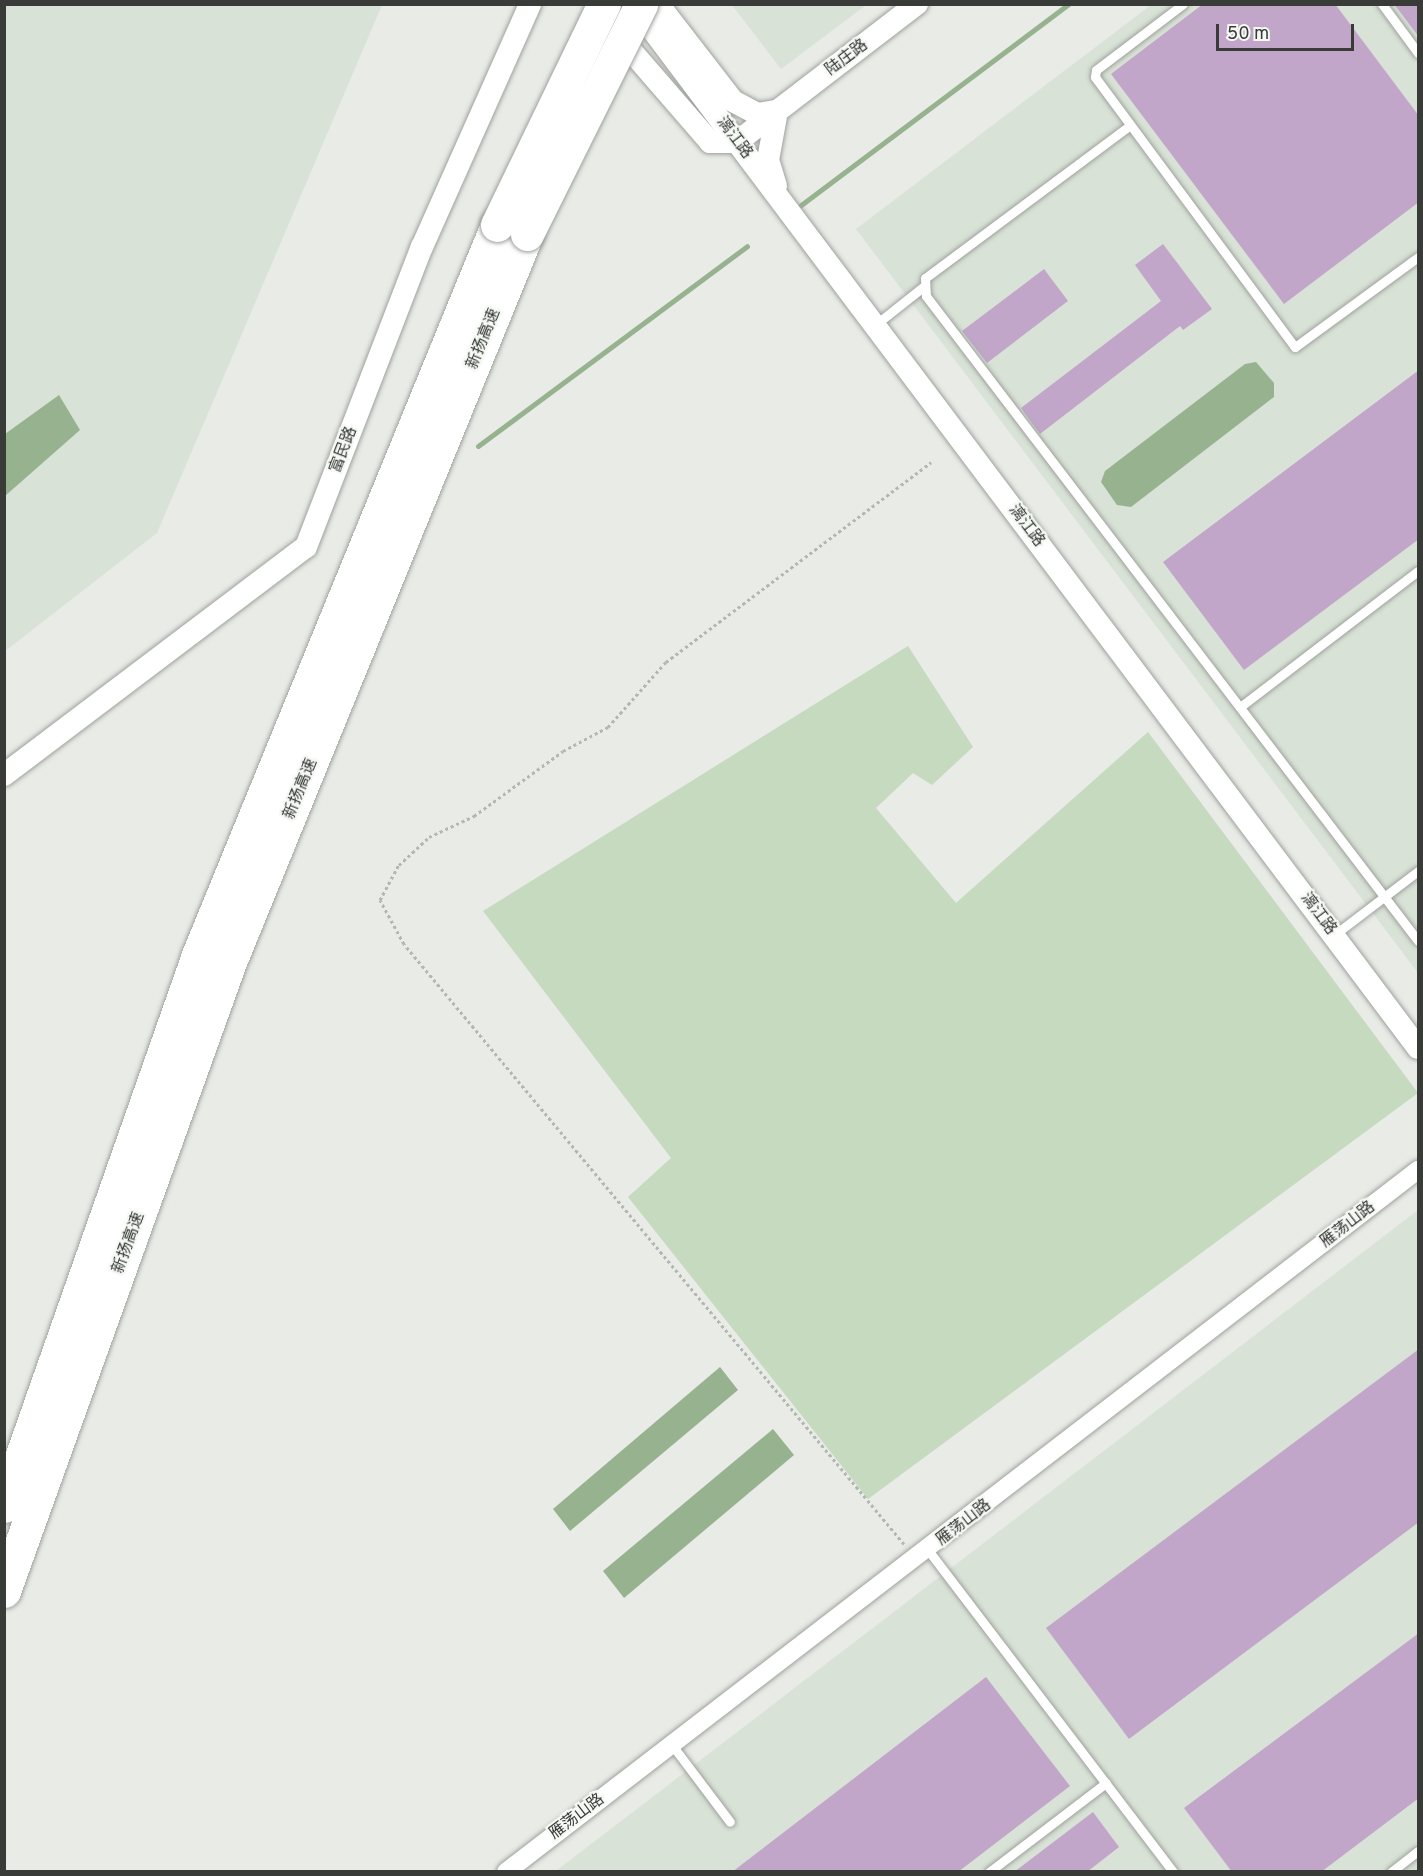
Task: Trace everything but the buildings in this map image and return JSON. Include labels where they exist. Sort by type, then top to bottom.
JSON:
[{"type":"highway","name":"新扬高速","points":[[4,1591],[230,962],[512,229],[603,4]]},
{"type":"highway","name":"新扬高速","points":[[4,1506],[198,955],[512,229],[641,4]]},
{"type":"street","name":"富民路","points":[[4,775],[306,547],[422,247],[530,4]]},
{"type":"street","points":[[592,4],[710,142],[737,142]]},
{"type":"street","name":"漓江路","points":[[633,4],[1419,1048]]},
{"type":"street","points":[[658,4],[734,101],[757,114],[777,111],[768,160],[780,199]]},
{"type":"street","name":"陆庄路","points":[[737,142],[917,4]]},
{"type":"street","name":"雁荡山路","points":[[506,1872],[922,1555],[1419,1170]]},
{"type":"lane","points":[[1183,4],[1096,70],[1095,77],[1129,126],[1295,347],[1419,257]]},
{"type":"lane","points":[[1382,4],[1419,53]]},
{"type":"lane","points":[[875,325],[923,287],[925,278],[1129,126]]},
{"type":"lane","points":[[923,287],[1419,941]]},
{"type":"lane","points":[[1240,707],[1419,571]]},
{"type":"lane","points":[[1334,936],[1419,872]]},
{"type":"lane","points":[[922,1555],[1106,1783],[1173,1872]]},
{"type":"lane","points":[[672,1745],[730,1822]]},
{"type":"lane","points":[[989,1872],[1106,1783]]},
{"type":"lane","points":[[1391,1872],[1419,1851]]},
{"type":"path","points":[[922,1555],[404,944],[380,900],[399,865],[429,837],[474,816],[563,751],[608,727],[666,662],[931,462]]},
{"type":"shaded area","points":[[5,5],[382,5],[157,533],[5,651]]},
{"type":"shaded area","points":[[732,5],[866,5],[781,69]]},
{"type":"shaded area","points":[[1151,5],[1418,5],[1418,973],[856,229]]},
{"type":"shaded area","points":[[1256,362],[1274,383],[1274,397],[1131,507],[1117,505],[1101,482],[1105,471],[1245,364]]},
{"type":"shaded area","points":[[59,395],[80,430],[5,496],[5,434]]},
{"type":"shaded area","points":[[908,646],[973,747],[932,785],[913,773],[876,808],[956,903],[1148,732],[1418,1093],[868,1499],[628,1197],[671,1158],[483,911]]},
{"type":"shaded area","points":[[1418,1210],[1418,1871],[556,1871]]},
{"type":"shaded area","points":[[720,1367],[738,1390],[570,1531],[553,1509]]},
{"type":"shaded area","points":[[773,1429],[794,1455],[624,1598],[603,1571]]},
{"type":"waterway","points":[[801,205],[1069,4]]},
{"type":"waterway","points":[[478,446],[747,246]]}]
